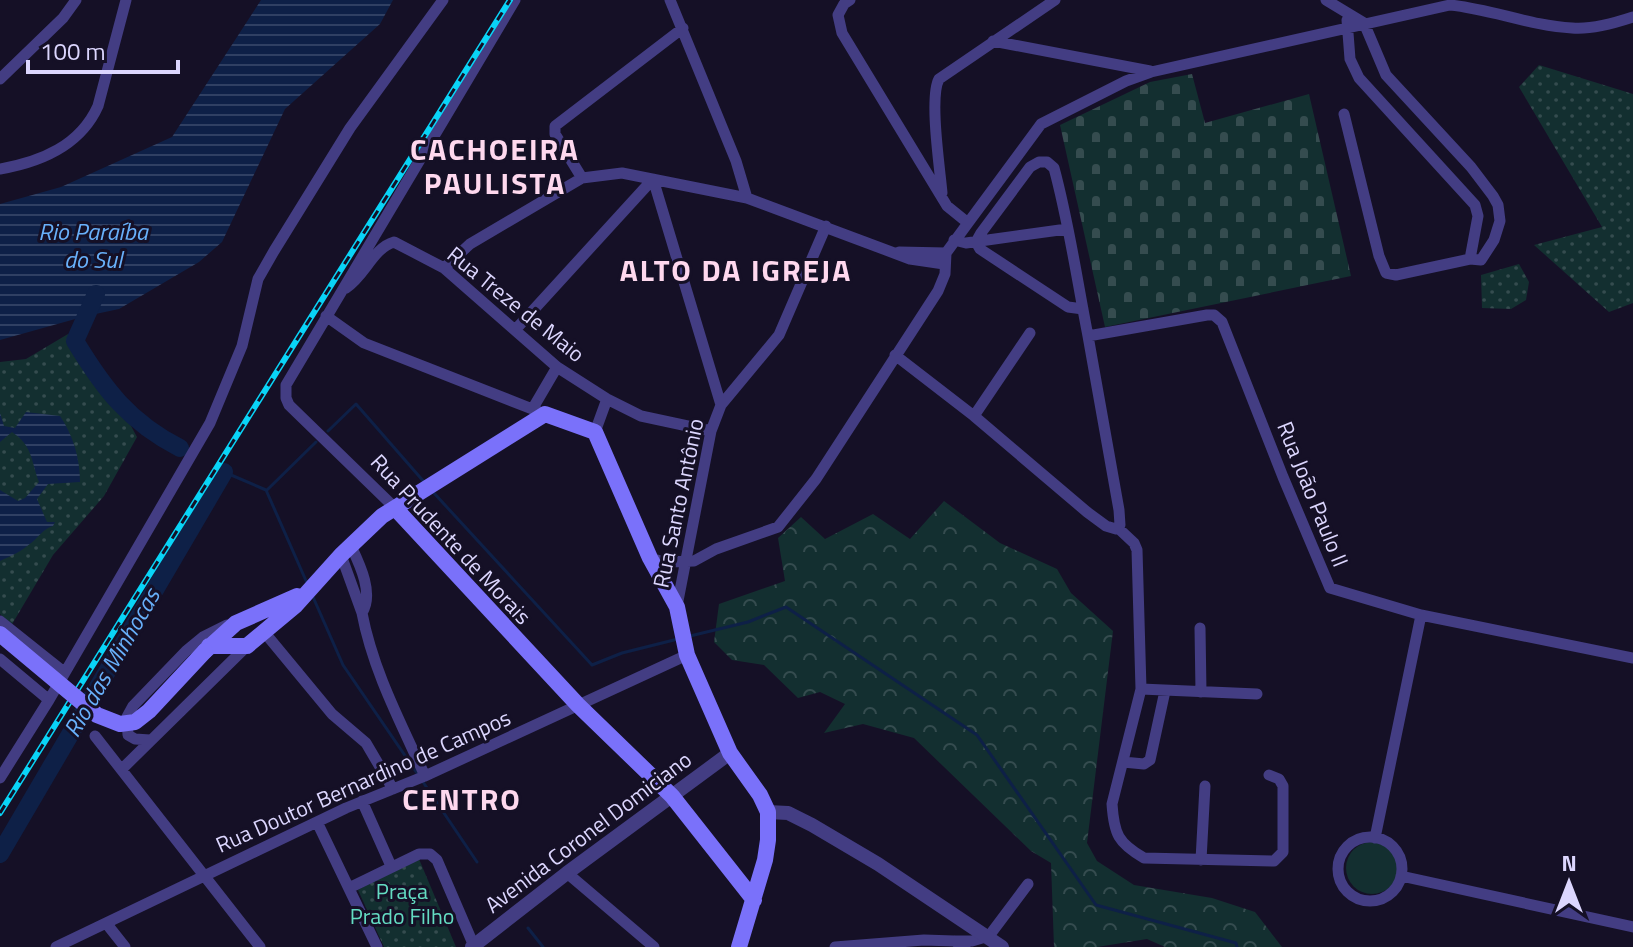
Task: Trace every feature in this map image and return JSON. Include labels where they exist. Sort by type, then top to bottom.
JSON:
[{"type":"main road","points":[[207,649],[256,640],[296,605],[305,592],[382,516],[539,411],[595,432],[650,558],[677,607],[687,655],[730,753],[760,795],[768,812],[767,849],[739,947]]},
{"type":"main road","name":"Rua Prudente de Morais","points":[[395,508],[578,705],[672,796],[754,900]]},
{"type":"main road","points":[[0,634],[97,715],[120,724],[135,722],[207,649],[239,622],[305,592]]},
{"type":"main road","points":[[239,622],[256,640]]},
{"type":"street","points":[[0,79],[63,18],[76,0]]},
{"type":"street","points":[[0,169],[36,161],[63,147],[82,132],[93,118],[126,0]]},
{"type":"street","points":[[0,778],[49,700],[210,423],[242,346],[258,279],[350,128],[443,0]]},
{"type":"street","points":[[515,0],[326,316],[364,343],[539,411],[557,367]]},
{"type":"street","points":[[670,0],[736,161],[747,198]]},
{"type":"street","points":[[850,0],[838,15],[842,33],[947,206],[968,223]]},
{"type":"street","points":[[942,198],[936,86],[945,73],[1055,0]]},
{"type":"street","points":[[1326,0],[1364,23],[1386,75],[1477,174],[1498,205],[1500,221],[1497,232],[1476,259],[1396,275],[1386,273],[1379,256],[1344,114]]},
{"type":"street","points":[[650,558],[685,563],[778,527],[816,479],[938,291],[945,274],[945,259],[954,240],[1041,124],[1103,92],[1151,72],[1450,5],[1494,11],[1574,29],[1616,23],[1633,17]]},
{"type":"street","points":[[1345,9],[1350,59],[1359,78],[1475,205],[1478,216],[1476,259]]},
{"type":"street","points":[[582,178],[555,134],[555,126],[683,28]]},
{"type":"street","points":[[993,41],[1151,72]]},
{"type":"street","points":[[976,242],[1022,178],[1039,162],[1047,162],[1054,168],[1119,510],[1118,528]]},
{"type":"street","points":[[444,268],[470,244],[582,178],[622,173],[747,198],[920,263],[945,259]]},
{"type":"street","points":[[516,329],[653,179]]},
{"type":"street","name":"Rua Santo Antônio","points":[[653,179],[721,405],[711,431],[677,607]]},
{"type":"street","points":[[721,405],[779,335],[826,226]]},
{"type":"street","points":[[954,240],[966,243],[1067,229]]},
{"type":"street","points":[[976,242],[980,249],[1068,307],[1083,309]]},
{"type":"street","name":"Rua Treze de Maio","points":[[342,289],[358,279],[387,244],[397,243],[444,268],[557,367],[607,399],[641,416],[711,431]]},
{"type":"street","name":"Rua João Paulo II","points":[[1088,336],[1214,315],[1225,328],[1330,588],[1421,615],[1633,658]]},
{"type":"street","name":"Rua Prudente de Morais","points":[[326,316],[286,385],[286,398],[289,405],[395,508]]},
{"type":"street","points":[[974,416],[1030,333]]},
{"type":"street","points":[[895,355],[974,416],[1087,512],[1106,526],[1118,528],[1134,543],[1137,550],[1141,689],[1112,804],[1113,823],[1119,840],[1144,858],[1274,861],[1283,852],[1283,786],[1279,779],[1269,775]]},
{"type":"street","points":[[595,432],[607,399]]},
{"type":"street","points":[[346,550],[368,642],[385,692],[425,776]]},
{"type":"street","points":[[1375,838],[1421,615]]},
{"type":"street","points":[[0,621],[64,672]]},
{"type":"street","points":[[150,740],[131,738],[125,725],[129,711],[203,637],[239,622]]},
{"type":"street","points":[[1200,628],[1201,692]]},
{"type":"street","points":[[123,768],[256,640],[366,743],[393,789]]},
{"type":"street","name":"Rua Doutor Bernardino de Campos","points":[[56,947],[362,801],[425,776],[687,655]]},
{"type":"street","points":[[0,659],[49,700]]},
{"type":"street","points":[[150,688],[162,700],[183,708]]},
{"type":"street","points":[[1141,689],[1257,694]]},
{"type":"street","points":[[1123,762],[1144,764],[1150,760],[1165,691]]},
{"type":"street","points":[[95,736],[260,947]]},
{"type":"street","name":"Avenida Coronel Domiciano","points":[[473,946],[730,753]]},
{"type":"street","points":[[1201,860],[1205,786]]},
{"type":"street","points":[[362,801],[391,866]]},
{"type":"street","points":[[768,812],[788,813],[812,825],[998,944]]},
{"type":"street","points":[[317,822],[377,947]]},
{"type":"street","points":[[1375,838],[1390,845],[1396,852],[1400,859],[1401,876],[1397,886],[1383,898],[1363,900],[1346,891],[1338,874],[1342,854],[1356,841],[1375,838]]},
{"type":"street","points":[[349,888],[419,854],[430,854],[473,946]]},
{"type":"street","points":[[567,873],[654,947]]},
{"type":"street","points":[[1401,876],[1633,927]]},
{"type":"street","points":[[998,944],[1028,884]]},
{"type":"street","points":[[106,923],[125,947]]},
{"type":"street","points":[[835,947],[975,941],[998,944]]},
{"type":"green space","points":[[1539,65],[1633,94],[1633,303],[1609,312],[1534,245],[1602,227],[1519,87]]},
{"type":"green space","points":[[1192,74],[1205,123],[1309,94],[1351,276],[1105,327],[1060,125],[1150,82]]},
{"type":"green space","points":[[1519,264],[1529,282],[1526,300],[1511,309],[1482,308],[1481,275]]},
{"type":"green space","points":[[68,334],[91,368],[111,389],[137,437],[104,496],[53,555],[11,626],[0,614],[0,362],[26,359]]},
{"type":"green space","points":[[944,501],[1000,543],[1057,569],[1071,593],[1113,631],[1087,843],[1097,861],[1134,885],[1212,898],[1255,912],[1282,947],[1165,947],[1147,939],[1097,947],[1054,947],[1051,863],[1031,851],[914,738],[863,724],[824,733],[845,704],[820,692],[798,698],[764,665],[732,660],[714,642],[719,604],[785,581],[778,538],[801,517],[825,539],[873,514],[910,539]]},
{"type":"green space","points":[[1372,842],[1391,849],[1398,868],[1391,887],[1372,894],[1353,887],[1346,868],[1353,849]]},
{"type":"green space","name":"Praça Prado Filho","points":[[419,859],[456,947],[384,947],[358,890],[388,872]]},
{"type":"water","name":"Rio Paraíba do Sul","points":[[261,0],[393,0],[380,24],[285,109],[222,242],[199,262],[119,309],[0,340],[0,204],[61,187],[172,137]]},
{"type":"water","points":[[26,412],[60,416],[75,447],[80,482],[48,484],[37,499],[47,522],[55,522],[53,526],[0,561],[0,490],[18,501],[25,498],[39,482],[30,454],[19,437],[12,432],[0,442],[0,413],[4,426],[15,428]]},
{"type":"waterway","points":[[96,294],[75,341],[119,403],[146,427],[180,448]]},
{"type":"waterway","points":[[328,431],[356,404],[425,483]]},
{"type":"waterway","points":[[267,490],[316,442]]},
{"type":"waterway","points":[[224,472],[266,490],[307,583]]},
{"type":"waterway","name":"Rio das Minhocas","points":[[0,854],[224,472]]},
{"type":"waterway","points":[[433,492],[592,665],[622,653],[678,639]]},
{"type":"waterway","points":[[313,597],[343,665],[419,776]]},
{"type":"waterway","points":[[690,636],[748,622],[786,607],[977,735],[1096,905],[1236,943],[1237,947]]},
{"type":"waterway","points":[[423,782],[477,862]]},
{"type":"waterway","points":[[528,928],[543,947]]},
{"type":"railway","points":[[0,813],[510,0]]},
{"type":"district","name":"CACHOEIRA PAULISTA","points":[[495,167]]},
{"type":"district","name":"ALTO DA IGREJA","points":[[736,271]]},
{"type":"district","name":"CENTRO","points":[[462,800]]}]
